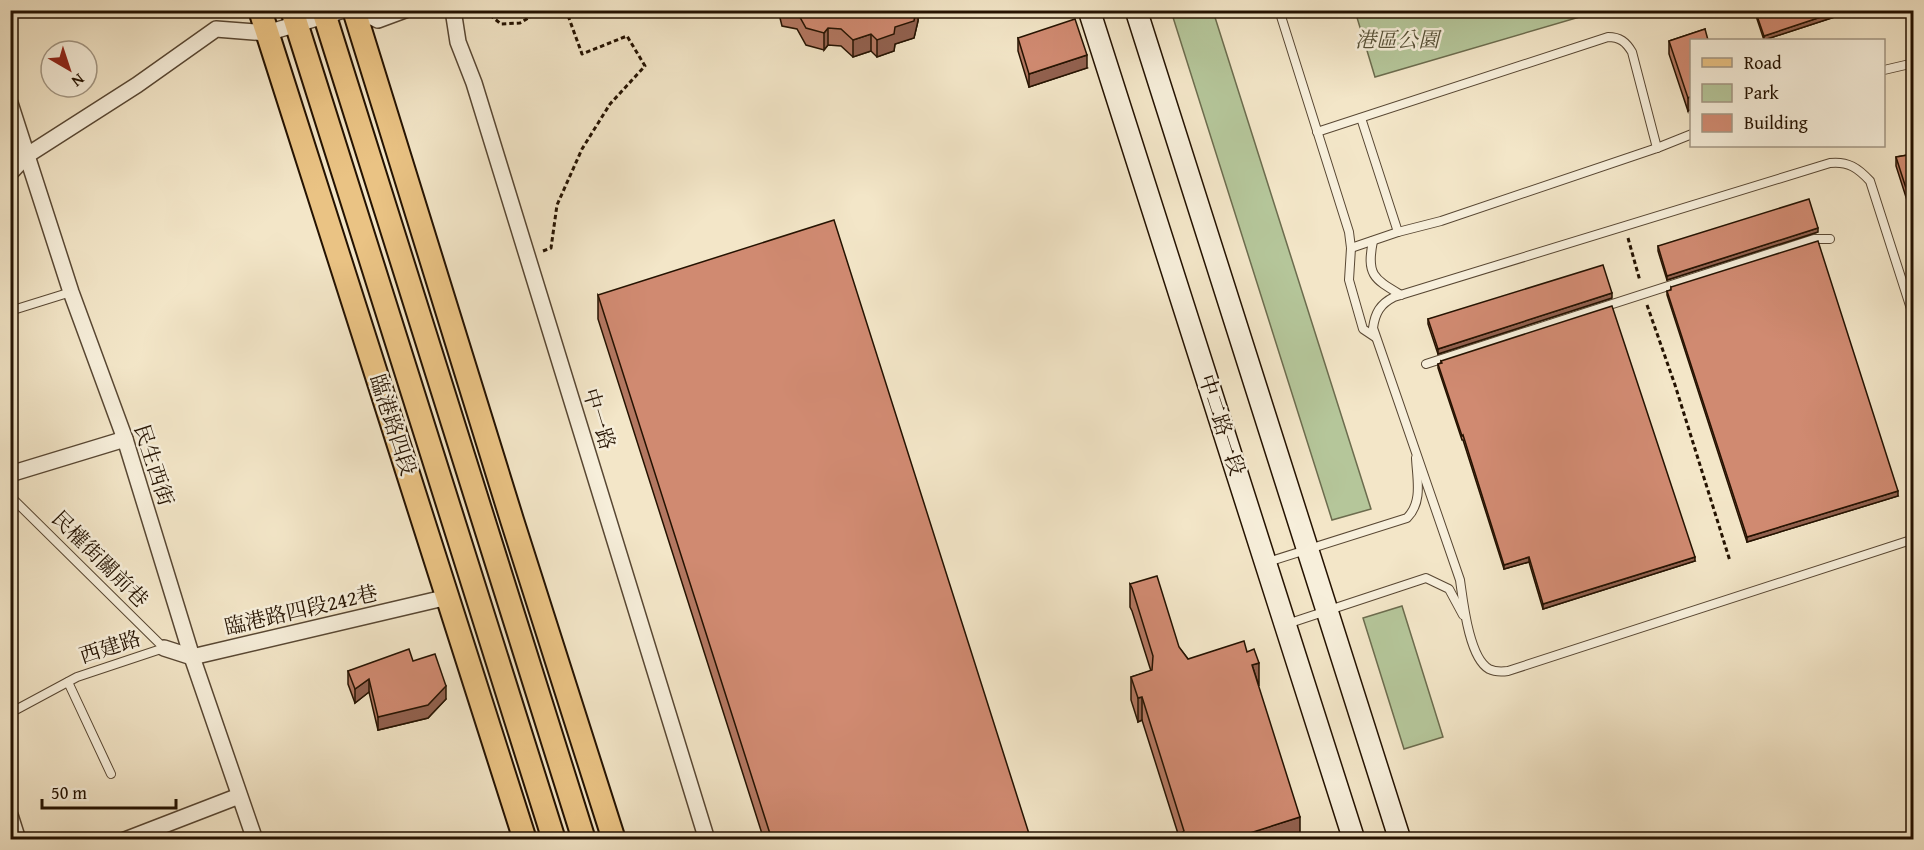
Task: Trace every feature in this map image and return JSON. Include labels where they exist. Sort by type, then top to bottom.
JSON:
[{"type":"main road","name":"臨港路四段","points":[[260,10],[525,840]]},
{"type":"main road","points":[[354,10],[614,840]]},
{"type":"main road","points":[[331,12],[584,840]]},
{"type":"main road","name":"臨港路四段","points":[[294,18],[554,840]]},
{"type":"street","points":[[359,10],[378,20],[405,10]]},
{"type":"street","name":"中一路","points":[[453,10],[458,42],[474,83],[707,840]]},
{"type":"street","name":"中二路一段","points":[[1089,10],[1354,840]]},
{"type":"street","name":"中二路一段","points":[[1136,10],[1400,840]]},
{"type":"street","points":[[10,173],[26,156],[137,85],[216,29],[267,33],[294,18],[331,12]]},
{"type":"street","name":"民生西街","points":[[10,103],[71,292],[125,440],[192,657],[255,840]]},
{"type":"street","points":[[10,474],[125,440]]},
{"type":"street","name":"臨港路四段242巷","points":[[192,657],[448,597]]},
{"type":"street","points":[[164,648],[192,657]]},
{"type":"street","points":[[125,840],[239,796]]},
{"type":"street","points":[[10,815],[18,840]]},
{"type":"lane","points":[[1279,10],[1349,232],[1352,248],[1349,280],[1363,329],[1375,337]]},
{"type":"lane","points":[[1317,132],[1608,37],[1615,37],[1622,40],[1632,52],[1657,148]]},
{"type":"lane","points":[[1885,70],[1914,63]]},
{"type":"lane","points":[[1361,117],[1398,232]]},
{"type":"lane","points":[[1352,248],[1398,232],[1441,221],[1690,135]]},
{"type":"lane","points":[[1914,318],[1870,181],[1859,169],[1851,164],[1840,162],[1830,163],[1401,295],[1387,300],[1377,312],[1373,328],[1460,580],[1467,621],[1477,655],[1489,669],[1498,672],[1508,671],[1914,539]]},
{"type":"lane","points":[[1426,364],[1814,239],[1830,240]]},
{"type":"lane","points":[[1373,241],[1369,260],[1372,273],[1384,285],[1401,295]]},
{"type":"lane","points":[[10,311],[71,292]]},
{"type":"lane","points":[[1266,563],[1407,518],[1416,506],[1418,498],[1415,447]]},
{"type":"lane","name":"民權街關前巷","points":[[10,496],[164,648]]},
{"type":"lane","points":[[1286,624],[1426,578],[1449,590],[1467,621]]},
{"type":"lane","name":"西建路","points":[[10,714],[77,677],[164,648]]},
{"type":"lane","name":"西建路","points":[[68,682],[111,774]]},
{"type":"path","points":[[490,15],[501,24],[520,23],[542,10]]},
{"type":"path","points":[[528,258],[550,248],[557,205],[582,149],[610,104],[645,66],[627,36],[582,54],[566,10]]},
{"type":"path","points":[[1624,227],[1730,561]]},
{"type":"green space","name":"港區公園","points":[[1355,10],[1600,11],[1375,77]]},
{"type":"green space","points":[[1171,11],[1213,11],[1371,509],[1332,520]]},
{"type":"green space","points":[[1402,606],[1443,737],[1404,749],[1363,618]]},
{"type":"building","points":[[790,10],[916,10],[914,21],[895,27],[894,34],[877,40],[871,34],[853,40],[841,29],[828,28],[824,33],[806,28],[797,12]]},
{"type":"building","points":[[1755,10],[1842,10],[1764,36]]},
{"type":"building","points":[[1075,19],[1087,55],[1029,74],[1018,38]]},
{"type":"building","points":[[1705,29],[1708,39],[1690,39],[1690,97],[1688,98],[1669,41]]},
{"type":"building","points":[[1914,154],[1914,213],[1896,157]]},
{"type":"building","points":[[1809,199],[1818,228],[1667,276],[1658,246]]},
{"type":"building","points":[[834,220],[1031,840],[772,840],[598,295]]},
{"type":"building","points":[[1818,241],[1898,491],[1747,537],[1667,291],[1671,290],[1671,287]]},
{"type":"building","points":[[1603,265],[1612,293],[1438,349],[1428,319]]},
{"type":"building","points":[[1612,306],[1695,557],[1543,604],[1529,557],[1504,565],[1438,364],[1442,363],[1441,361]]},
{"type":"building","points":[[1157,576],[1179,647],[1188,659],[1244,641],[1247,652],[1254,649],[1259,663],[1252,665],[1300,817],[1228,840],[1183,840],[1181,833],[1184,831],[1142,697],[1138,698],[1131,677],[1152,670],[1153,656],[1130,584]]},
{"type":"building","points":[[409,649],[413,661],[435,654],[446,686],[428,705],[378,717],[369,679],[355,689],[348,671]]}]
